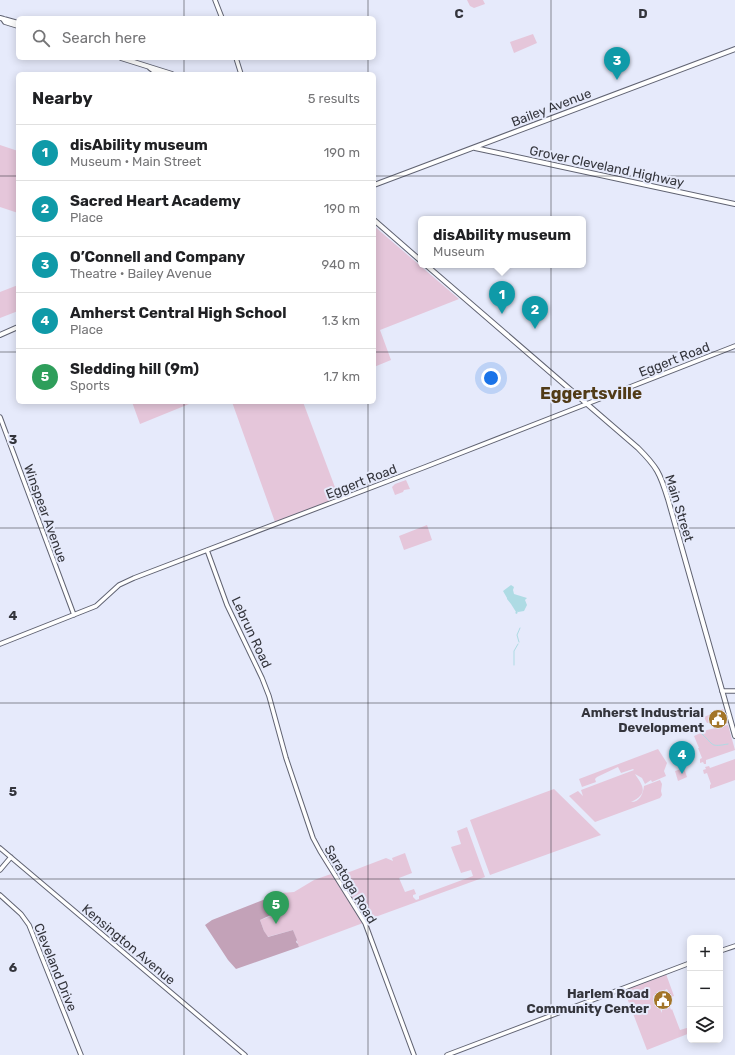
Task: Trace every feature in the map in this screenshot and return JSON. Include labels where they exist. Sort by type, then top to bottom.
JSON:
[{"type":"main road","points":[[2,18],[16,22]]},
{"type":"main road","points":[[2,18],[5,22],[16,25]]},
{"type":"main road","name":"Bailey Avenue","points":[[376,184],[735,49]]},
{"type":"main road","points":[[127,60],[166,72]]},
{"type":"main road","points":[[150,68],[157,72]]},
{"type":"main road","points":[[487,142],[486,146],[490,151]]},
{"type":"main road","name":"Grover Cleveland Highway","points":[[474,147],[735,204]]},
{"type":"main road","points":[[376,222],[418,258]]},
{"type":"main road","name":"Main Street","points":[[429,268],[638,448],[650,460],[659,473],[735,736]]},
{"type":"main road","points":[[0,334],[16,328]]},
{"type":"street","points":[[215,0],[221,16]]},
{"type":"street","points":[[237,60],[240,72]]},
{"type":"street","name":"Eggert Road","points":[[0,644],[101,603],[114,590],[125,582],[735,346]]},
{"type":"street","name":"Winspear Avenue","points":[[0,417],[74,615]]},
{"type":"street","name":"Lebrun Road","points":[[207,550],[230,611],[260,673],[269,696],[275,723]]},
{"type":"street","points":[[722,691],[735,691]]},
{"type":"street","name":"Saratoga Road","points":[[275,723],[317,846],[365,922],[414,1055]]},
{"type":"street","name":"Kensington Avenue","points":[[0,848],[245,1055]]},
{"type":"street","points":[[0,870],[11,857]]},
{"type":"street","name":"Cleveland Drive","points":[[0,895],[22,914],[29,925],[81,1055]]},
{"type":"street","points":[[723,950],[735,946]]},
{"type":"street","points":[[447,1055],[687,963]]},
{"type":"shaded area","points":[[467,0],[483,0],[485,4],[474,8],[470,6]]},
{"type":"shaded area","points":[[533,34],[537,43],[514,53],[510,42]]},
{"type":"shaded area","points":[[0,145],[16,150],[16,212],[0,207]]},
{"type":"shaded area","points":[[376,228],[418,264],[418,268],[423,268],[459,299],[380,330],[391,360],[376,366]]},
{"type":"shaded area","points":[[16,286],[16,312],[0,318],[0,292]]},
{"type":"shaded area","points":[[133,404],[189,404],[140,424]]},
{"type":"shaded area","points":[[233,404],[304,404],[339,498],[275,522]]},
{"type":"shaded area","points":[[406,480],[410,489],[404,490],[403,492],[395,495],[392,487],[395,484]]},
{"type":"shaded area","points":[[427,525],[432,540],[404,550],[399,536]]},
{"type":"shaded area","points":[[511,585],[514,587],[514,594],[527,598],[525,600],[527,605],[524,611],[518,611],[517,614],[503,591]]},
{"type":"shaded area","points":[[723,709],[728,723],[718,726],[715,721],[707,723],[704,717]]},
{"type":"shaded area","points":[[728,725],[735,750],[706,760],[706,764],[703,762],[700,763],[700,759],[702,758],[694,736],[707,730]]},
{"type":"shaded area","points":[[658,749],[667,763],[664,771],[666,776],[652,782],[651,780],[645,784],[642,778],[635,774],[643,789],[641,795],[631,802],[639,799],[643,792],[644,786],[660,780],[662,784],[662,795],[660,798],[595,822],[569,796],[578,791],[583,796],[581,790],[634,770],[621,773],[618,767],[597,777],[595,779],[596,782],[582,787],[579,779]]},
{"type":"shaded area","points":[[735,759],[735,780],[710,789],[711,784],[707,773],[704,774],[703,770],[706,769],[705,767],[709,766],[710,768]]},
{"type":"shaded area","points":[[684,768],[687,777],[678,781],[675,771]]},
{"type":"shaded area","points":[[554,789],[601,835],[490,875],[470,820]]},
{"type":"shaded area","points":[[467,827],[485,877],[367,920],[373,937],[366,920],[328,859],[339,876],[386,858],[393,861],[392,858],[405,853],[412,873],[399,878],[405,892],[414,889],[416,894],[413,895],[413,897],[416,900],[419,899],[419,896],[473,876],[471,870],[461,873],[451,847],[461,844],[457,831]]},
{"type":"shaded area","points":[[323,861],[363,923],[299,947],[293,930],[267,937],[260,920],[280,913],[284,898],[281,893],[294,892],[314,880],[331,874]]},
{"type":"shaded area","points":[[281,893],[285,903],[286,912],[271,915],[260,920],[268,937],[293,930],[299,947],[236,969],[228,960],[205,925],[212,920]]},
{"type":"shaded area","points":[[666,974],[674,996],[671,997],[667,989],[665,992],[653,996],[656,1005],[658,1005],[662,1013],[662,1010],[670,1007],[680,1030],[687,1028],[687,1034],[647,1050],[624,990]]},
{"type":"waterway","points":[[519,642],[517,635],[520,628]]},
{"type":"waterway","points":[[514,665],[514,651],[518,644]]},
{"type":"waterway","points":[[702,734],[713,745],[728,744]]},
{"type":"place","name":"O’Connell and Company","points":[[617,80]]},
{"type":"place","name":"disAbility museum","points":[[502,314]]},
{"type":"place","name":"Sacred Heart Academy","points":[[535,329]]},
{"type":"place","name":"Amherst Industrial Development","points":[[718,719]]},
{"type":"place","name":"Amherst Central High School","points":[[682,774]]},
{"type":"place","name":"Sledding hill (9m)","points":[[276,924]]},
{"type":"place","name":"Harlem Road Community Center","points":[[663,1000]]},
{"type":"district","name":"Eggertsville","points":[[591,393]]}]
